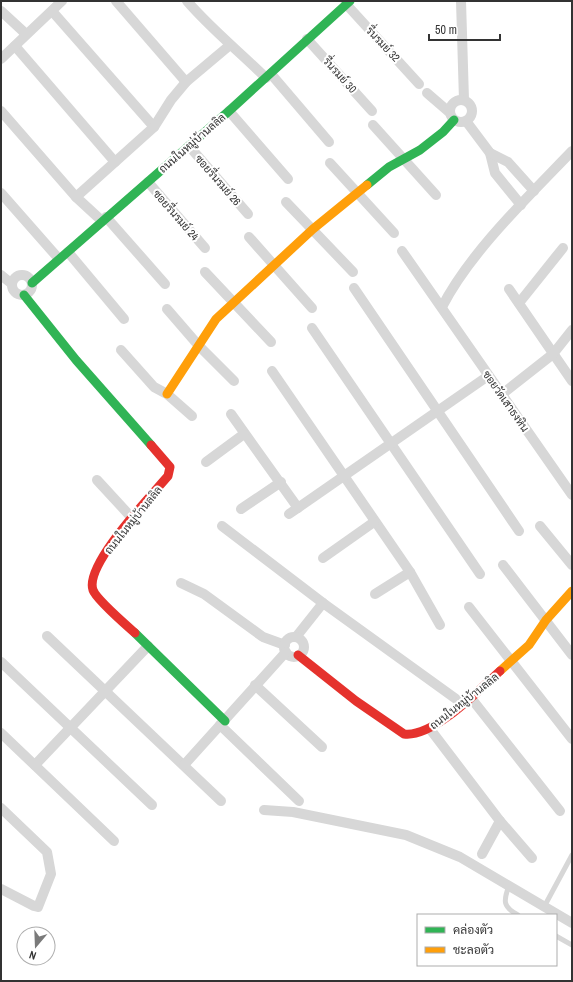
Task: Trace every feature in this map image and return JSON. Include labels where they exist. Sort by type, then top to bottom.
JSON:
[{"type":"street","points":[[1,59],[62,1]]},
{"type":"street","points":[[116,1],[186,82]]},
{"type":"street","points":[[187,1],[230,45],[268,76],[329,142]]},
{"type":"street","points":[[460,1],[464,100]]},
{"type":"street","name":"ถนนในหมู่บ้านลลิล","points":[[32,283],[229,111],[348,3]]},
{"type":"street","name":"รื่นรมย์ 32","points":[[348,3],[419,84]]},
{"type":"street","points":[[52,10],[154,127]]},
{"type":"street","points":[[1,11],[26,34]]},
{"type":"street","name":"รื่นรมย์ 30","points":[[307,39],[372,111]]},
{"type":"street","points":[[76,197],[154,127],[171,100],[186,82],[230,45]]},
{"type":"street","points":[[15,46],[115,162]]},
{"type":"street","points":[[167,394],[216,319],[313,229],[389,167],[420,150],[443,132],[452,116],[452,104],[455,101],[464,100],[468,102],[472,110],[470,118],[466,121],[458,122],[452,116],[427,93]]},
{"type":"street","points":[[1,111],[76,197],[104,219],[165,284]]},
{"type":"street","points":[[229,111],[288,179]]},
{"type":"street","points":[[466,121],[490,153],[495,173],[521,205]]},
{"type":"street","points":[[373,125],[436,195]]},
{"type":"street","name":"ซอยรื่นรมย์ 26","points":[[188,146],[248,214]]},
{"type":"street","points":[[442,307],[453,285],[521,205],[572,151]]},
{"type":"street","points":[[490,153],[508,162],[534,191]]},
{"type":"street","points":[[330,163],[394,233]]},
{"type":"street","name":"ซอยรื่นรมย์ 24","points":[[148,182],[205,248]]},
{"type":"street","points":[[1,192],[59,259]]},
{"type":"street","points":[[286,202],[353,272]]},
{"type":"street","points":[[248,237],[312,308]]},
{"type":"street","points":[[519,303],[563,248]]},
{"type":"street","name":"ซอยวัดเสาธงหิน","points":[[402,251],[572,495]]},
{"type":"street","points":[[68,252],[124,319]]},
{"type":"street","points":[[204,272],[232,303],[271,342]]},
{"type":"street","points":[[1,274],[12,284],[12,288],[17,294],[24,295],[31,290],[32,283],[27,276],[20,275],[12,284]]},
{"type":"street","points":[[354,288],[519,531]]},
{"type":"street","points":[[509,289],[572,381]]},
{"type":"street","name":"ถนนในหมู่บ้านลลิล","points":[[24,295],[76,360],[170,467],[168,476],[107,549],[92,577],[91,587],[102,603],[148,646],[223,723]]},
{"type":"street","points":[[167,309],[199,346],[234,381]]},
{"type":"street","points":[[312,328],[480,574]]},
{"type":"street","points":[[501,395],[553,354],[572,330]]},
{"type":"street","points":[[121,350],[154,387],[167,394],[192,416]]},
{"type":"street","points":[[272,371],[374,522],[410,572],[440,625]]},
{"type":"street","points":[[288,514],[488,376]]},
{"type":"street","points":[[230,414],[281,482],[298,508]]},
{"type":"street","points":[[206,462],[244,434]]},
{"type":"street","points":[[97,480],[132,518]]},
{"type":"street","points":[[241,509],[281,482]]},
{"type":"street","points":[[323,558],[374,522]]},
{"type":"street","points":[[222,526],[323,603],[467,701],[560,811]]},
{"type":"street","points":[[540,526],[572,565]]},
{"type":"street","points":[[503,565],[572,654]]},
{"type":"street","points":[[375,594],[410,572]]},
{"type":"street","name":"ถนนในหมู่บ้านลลิล","points":[[181,583],[204,594],[263,637],[285,648],[291,656],[298,656],[356,701],[404,734],[412,735],[430,729],[467,701],[512,662],[529,644],[546,620],[572,591]]},
{"type":"street","points":[[184,764],[223,723],[255,685],[285,648],[287,640],[296,637],[323,603]]},
{"type":"street","points":[[469,607],[572,739]]},
{"type":"street","points":[[46,636],[184,764],[220,801]]},
{"type":"street","points":[[296,637],[302,641],[304,648],[298,656]]},
{"type":"street","points":[[35,765],[106,692],[148,646]]},
{"type":"street","points":[[1,662],[152,805]]},
{"type":"street","points":[[255,685],[322,747]]},
{"type":"street","points":[[223,723],[299,801]]},
{"type":"street","points":[[430,729],[500,821],[532,858]]},
{"type":"street","points":[[1,733],[114,841]]},
{"type":"street","points":[[1,808],[47,852],[51,874],[38,907],[1,889]]},
{"type":"street","points":[[264,810],[293,812],[406,835],[455,855],[572,922]]},
{"type":"street","points":[[482,854],[500,821]]},
{"type":"lane","points":[[544,907],[572,855]]},
{"type":"lane","points":[[509,886],[505,896],[506,904],[509,910],[516,914]]},
{"type":"lane","points":[[557,937],[572,945]]},
{"type":"traffic: fast","points":[[32,283],[229,111],[350,1]]},
{"type":"traffic: fast","points":[[367,185],[389,167],[420,150],[443,132],[454,120]]},
{"type":"traffic: fast","points":[[24,295],[76,360],[151,445]]},
{"type":"traffic: fast","points":[[135,633],[225,721]]},
{"type":"traffic: slow","points":[[167,394],[216,319],[313,229],[367,185]]},
{"type":"traffic: slow","points":[[500,671],[529,645],[546,620],[572,591]]},
{"type":"traffic: jam","points":[[135,633],[95,594],[93,590],[93,579],[108,548],[134,514],[168,476],[170,467],[151,445]]},
{"type":"traffic: jam","points":[[298,655],[356,701],[404,734],[416,733],[428,729],[442,721],[500,671]]}]
